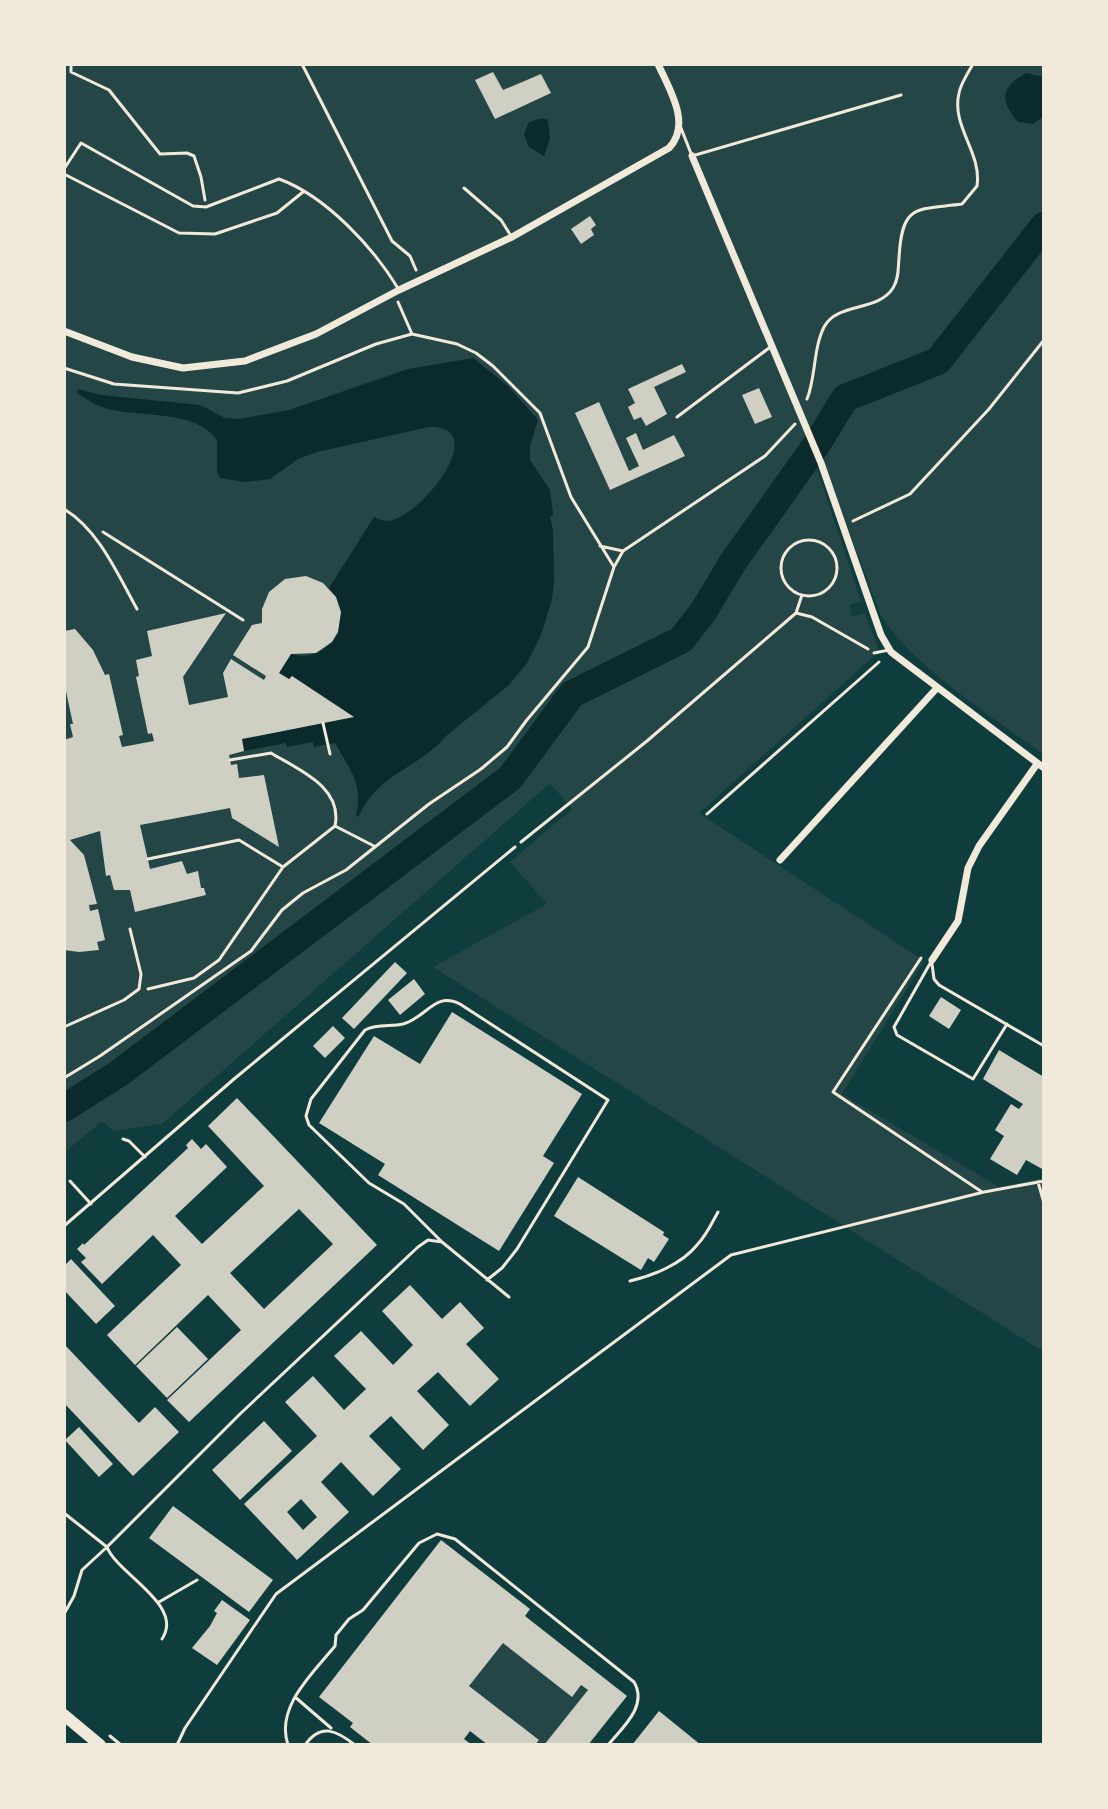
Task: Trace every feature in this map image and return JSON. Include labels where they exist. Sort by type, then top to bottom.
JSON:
[{"type":"highway","points":[[64,1715],[100,1745]]},
{"type":"street","points":[[64,331],[132,357],[183,368],[245,361],[316,334],[399,290],[512,237],[660,155],[677,139],[680,126],[677,110],[658,64]]},
{"type":"street","points":[[692,156],[821,463],[881,635],[890,651],[1040,766],[979,846],[968,868],[958,921],[932,960]]},
{"type":"street","points":[[780,860],[936,689]]},
{"type":"lane","points":[[680,126],[692,156],[901,95]]},
{"type":"lane","points":[[303,192],[277,213],[215,234],[179,233],[64,172],[81,143],[193,206],[206,207],[279,179],[303,192],[326,205],[361,242],[399,290]]},
{"type":"lane","points":[[464,188],[501,220],[512,237]]},
{"type":"lane","points":[[677,417],[773,346]]},
{"type":"lane","points":[[64,509],[79,518],[100,546],[137,609]]},
{"type":"lane","points":[[874,653],[890,651]]},
{"type":"lane","points":[[64,1226],[234,1079],[515,847]]},
{"type":"lane","points":[[64,1027],[137,992],[141,974],[130,929]]},
{"type":"lane","points":[[932,960],[936,982],[1044,1046]]},
{"type":"lane","points":[[932,960],[894,1027],[897,1035],[973,1079],[1007,1024]]},
{"type":"lane","points":[[487,1280],[502,1268],[517,1249],[608,1100],[460,1004],[445,999],[405,1023],[377,1025],[365,1030],[311,1099],[306,1112],[309,1125],[369,1183],[404,1204],[442,1242],[487,1280],[509,1297]]},
{"type":"lane","points":[[123,1139],[145,1157]]},
{"type":"lane","points":[[70,1181],[91,1204]]},
{"type":"lane","points":[[630,1281],[647,1277],[696,1247],[718,1212]]},
{"type":"lane","points":[[64,1614],[72,1603],[85,1565],[418,1247],[428,1240],[442,1242]]},
{"type":"lane","points":[[64,1513],[107,1547],[111,1558],[159,1602],[166,1633],[162,1639]]},
{"type":"lane","points":[[288,1745],[286,1719],[295,1697],[335,1646],[336,1635],[349,1619],[363,1610],[424,1539],[444,1534],[455,1539],[634,1682],[639,1690],[639,1701],[608,1745]]},
{"type":"lane","points":[[159,1602],[197,1580]]},
{"type":"lane","points":[[295,1697],[355,1745]]},
{"type":"lane","points":[[305,1745],[319,1731],[333,1730]]},
{"type":"path","points":[[71,64],[71,72],[109,90],[160,154],[187,153],[194,156],[206,207]]},
{"type":"path","points":[[302,64],[392,241],[410,256],[420,281]]},
{"type":"path","points":[[64,1078],[251,951],[282,910],[303,893],[346,870],[507,747],[588,647],[614,567],[623,551],[765,456],[794,426],[809,394],[824,327],[843,312],[879,301],[893,287],[904,228],[911,213],[922,208],[962,204],[977,186],[977,165],[960,125],[957,105],[960,89],[973,64]]},
{"type":"path","points":[[397,302],[412,334]]},
{"type":"path","points":[[64,368],[114,384],[238,393],[287,381],[376,344],[412,334],[437,338],[476,353],[540,413],[571,497],[614,567]]},
{"type":"path","points":[[842,524],[862,518],[910,494],[989,409],[1044,340]]},
{"type":"path","points":[[79,518],[243,620]]},
{"type":"path","points":[[815,541],[831,551],[835,559],[835,577],[824,592],[802,595],[790,589],[784,581],[781,564],[784,555],[797,543],[815,541]]},
{"type":"path","points":[[600,546],[623,551]]},
{"type":"path","points":[[515,847],[647,741],[796,613],[802,595]]},
{"type":"path","points":[[796,613],[812,617],[874,653]]},
{"type":"path","points":[[707,814],[890,651]]},
{"type":"path","points":[[323,723],[330,754]]},
{"type":"path","points":[[137,992],[194,978],[219,960],[283,867],[335,826],[337,816],[332,796],[309,776],[271,753],[230,760]]},
{"type":"path","points":[[335,826],[374,846]]},
{"type":"path","points":[[148,859],[239,840],[283,867]]},
{"type":"path","points":[[932,960],[920,958],[833,1092],[984,1192]]},
{"type":"path","points":[[177,1745],[185,1728],[276,1594],[731,1255],[984,1192],[1044,1181]]},
{"type":"path","points":[[1038,1182],[1044,1203]]},
{"type":"shaded area","points":[[64,64],[1044,64],[1044,755],[934,673],[895,635],[880,614],[817,445],[681,640],[572,694],[510,778],[118,1074],[64,1108]]},
{"type":"shaded area","points":[[1026,73],[1044,77],[1044,116],[1033,124],[1018,122],[1006,101],[1007,89]]},
{"type":"shaded area","points":[[542,118],[548,120],[550,139],[544,156],[529,147],[524,134],[529,122]]},
{"type":"shaded area","points":[[473,358],[508,386],[538,420],[530,446],[530,460],[550,490],[553,514],[550,517],[553,530],[552,599],[541,635],[527,663],[509,685],[438,745],[389,779],[368,800],[358,817],[357,786],[335,743],[314,747],[313,742],[287,747],[286,743],[244,751],[242,739],[352,717],[292,676],[289,679],[279,673],[291,654],[305,656],[317,653],[335,636],[340,612],[329,588],[374,517],[386,521],[400,517],[431,491],[453,456],[454,441],[447,430],[429,427],[317,452],[298,459],[270,479],[245,482],[220,478],[217,472],[217,440],[196,423],[105,408],[77,393],[78,389],[101,395],[200,405],[225,418],[239,419],[289,410],[408,369]]},
{"type":"shaded area","points":[[814,460],[861,601],[849,605],[852,617],[865,613],[878,648],[874,656],[699,813],[924,961],[842,1094],[999,1187],[1044,1178],[1044,1352],[433,967],[547,904],[510,862],[572,809],[550,783],[162,1124],[113,1131],[102,1121],[64,1153],[64,1114],[122,1078],[513,781],[577,701],[686,647]]},
{"type":"shaded area","points":[[503,1643],[588,1690],[544,1745],[535,1745],[538,1740],[469,1686]]},
{"type":"building","points":[[493,72],[503,90],[541,74],[551,93],[495,119],[475,80]]},
{"type":"building","points":[[590,216],[596,225],[591,229],[594,235],[581,244],[571,229]]},
{"type":"building","points":[[682,364],[686,372],[654,387],[667,414],[646,426],[641,417],[634,420],[628,407],[635,403],[628,389]]},
{"type":"building","points":[[759,388],[772,417],[755,424],[742,395]]},
{"type":"building","points":[[599,402],[629,471],[639,466],[626,438],[636,433],[643,450],[674,435],[685,456],[610,490],[575,413]]},
{"type":"building","points":[[306,576],[323,583],[336,597],[341,612],[338,632],[332,642],[316,653],[291,654],[279,673],[289,679],[292,676],[354,717],[242,739],[244,751],[229,755],[231,765],[237,764],[239,778],[264,775],[279,847],[232,818],[230,808],[140,825],[150,869],[182,861],[187,874],[198,871],[201,888],[204,888],[206,895],[135,912],[130,890],[114,890],[110,875],[106,876],[100,831],[70,840],[84,855],[97,904],[89,905],[90,911],[98,909],[105,940],[97,942],[99,950],[64,950],[64,740],[73,737],[70,724],[73,724],[64,682],[64,631],[75,629],[93,650],[105,675],[109,674],[123,735],[119,736],[122,747],[154,741],[152,733],[148,734],[136,677],[139,676],[136,660],[152,656],[147,631],[226,613],[183,677],[189,705],[228,697],[223,673],[231,659],[264,680],[266,676],[233,655],[252,625],[262,623],[262,609],[269,592],[285,579]]},
{"type":"building","points":[[395,962],[407,973],[354,1029],[342,1018]]},
{"type":"building","points":[[414,979],[425,994],[400,1015],[388,1000]]},
{"type":"building","points":[[941,997],[961,1010],[949,1029],[929,1016]]},
{"type":"building","points":[[452,1012],[582,1094],[543,1156],[554,1163],[499,1251],[378,1175],[385,1164],[319,1123],[374,1036],[420,1064]]},
{"type":"building","points":[[333,1026],[345,1038],[325,1058],[313,1046]]},
{"type":"building","points":[[999,1050],[1044,1077],[1044,1170],[1026,1160],[1017,1175],[990,1159],[1004,1136],[995,1130],[1011,1104],[1019,1109],[1023,1104],[983,1079]]},
{"type":"building","points":[[237,1098],[377,1245],[189,1422],[167,1400],[241,1330],[208,1295],[135,1365],[107,1335],[181,1265],[153,1235],[102,1284],[81,1262],[86,1258],[77,1249],[188,1148],[186,1145],[192,1139],[201,1149],[206,1144],[227,1167],[175,1216],[202,1244],[264,1186],[208,1126]],"holes":[[[299,1209],[333,1244],[264,1309],[230,1273]]]},
{"type":"building","points":[[578,1177],[664,1232],[663,1235],[669,1239],[654,1262],[648,1258],[641,1270],[554,1216]]},
{"type":"building","points":[[71,1259],[115,1306],[96,1324],[64,1290],[64,1266]]},
{"type":"building","points":[[410,1285],[442,1319],[460,1302],[484,1328],[466,1344],[499,1379],[470,1406],[438,1372],[417,1391],[449,1425],[423,1450],[391,1416],[369,1436],[401,1469],[373,1496],[341,1462],[321,1482],[349,1512],[297,1560],[244,1504],[317,1436],[285,1402],[313,1376],[344,1410],[366,1389],[334,1356],[361,1331],[393,1365],[413,1345],[382,1311]],"holes":[[[301,1499],[317,1517],[303,1530],[287,1512]]]},
{"type":"building","points":[[177,1327],[208,1359],[167,1398],[136,1366]]},
{"type":"building","points":[[64,1344],[139,1423],[155,1407],[179,1432],[133,1476],[64,1403]]},
{"type":"building","points":[[264,1421],[292,1451],[240,1500],[212,1470]]},
{"type":"building","points":[[79,1427],[113,1464],[99,1477],[65,1440]]},
{"type":"building","points":[[173,1506],[273,1580],[249,1612],[149,1538]]},
{"type":"building","points":[[441,1540],[530,1609],[525,1616],[627,1696],[588,1745],[544,1745],[588,1690],[581,1685],[572,1697],[503,1643],[469,1686],[539,1740],[535,1745],[488,1745],[470,1731],[464,1739],[472,1745],[373,1745],[350,1727],[353,1723],[319,1697]]},
{"type":"building","points":[[222,1600],[250,1620],[217,1665],[192,1648],[210,1626],[217,1613],[214,1611]]},
{"type":"building","points":[[659,1711],[701,1745],[632,1745]]},
{"type":"waterway","points":[[64,1108],[118,1074],[510,778],[572,694],[681,640],[817,444],[845,398],[938,361],[1044,226]]}]
